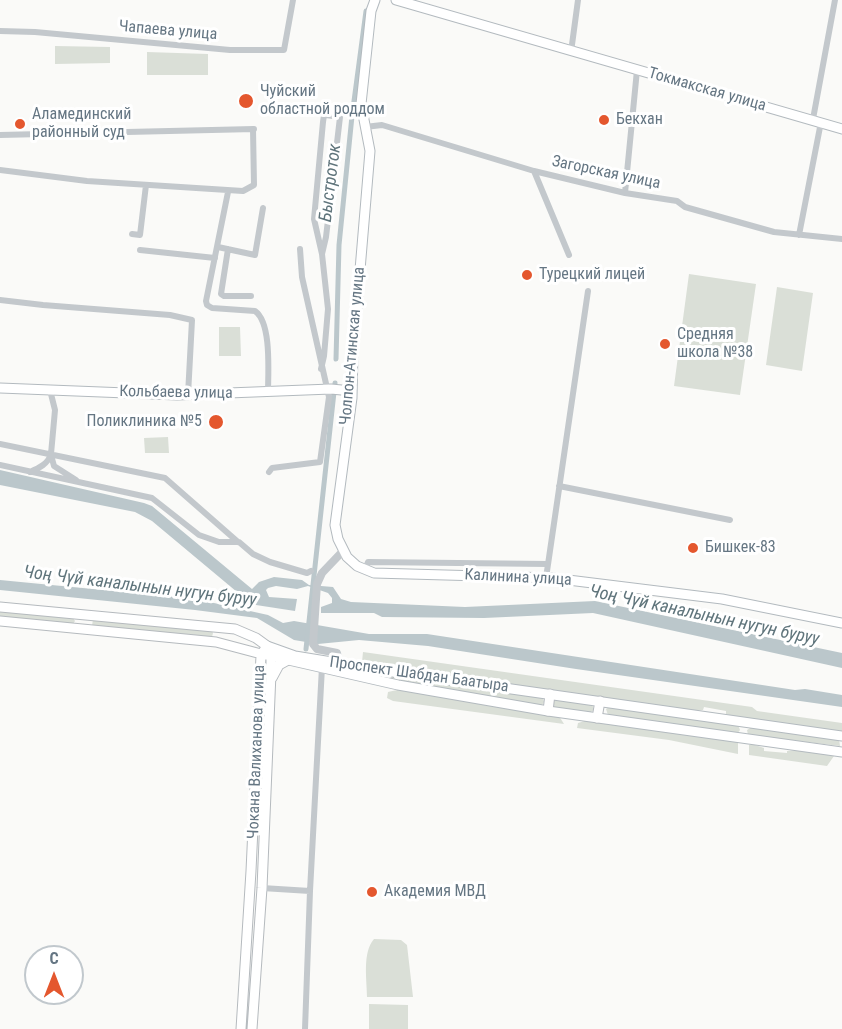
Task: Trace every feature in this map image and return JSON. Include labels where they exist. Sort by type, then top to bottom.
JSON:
[{"type":"main road","name":"Чолпон-Атинская улица","points":[[343,550],[336,533],[335,517],[347,390],[353,352],[370,151],[361,99],[371,11],[375,0]]},
{"type":"main road","name":"Токмакская улица","points":[[396,0],[572,47],[637,70],[842,129]]},
{"type":"main road","name":"Кольбаева улица","points":[[0,388],[188,394],[347,390]]},
{"type":"main road","points":[[343,550],[352,562],[365,570]]},
{"type":"main road","name":"Калинина улица","points":[[365,570],[384,574],[546,578],[722,599],[842,623]]},
{"type":"main road","name":"Проспект Шабдан Баатыра","points":[[0,607],[217,627],[243,631],[267,646],[295,656],[842,736]]},
{"type":"main road","points":[[80,629],[82,615]]},
{"type":"main road","name":"Проспект Шабдан Баатыра","points":[[0,621],[216,642],[261,655],[398,684],[548,711],[842,751]]},
{"type":"main road","points":[[216,642],[217,627]]},
{"type":"main road","points":[[256,638],[256,646],[244,649],[254,661],[260,682]]},
{"type":"main road","name":"Чокана Валиханова улица","points":[[241,1029],[261,655],[267,646]]},
{"type":"main road","name":"Чокана Валиханова улица","points":[[252,1029],[262,888],[271,656],[267,646]]},
{"type":"main road","points":[[270,683],[276,669],[288,660]]},
{"type":"main road","points":[[548,711],[550,694]]},
{"type":"main road","points":[[597,718],[600,701]]},
{"type":"main road","points":[[742,739],[744,723]]},
{"type":"street","name":"Чапаева улица","points":[[0,31],[35,32],[230,50],[284,50],[293,0]]},
{"type":"street","points":[[572,47],[578,0]]},
{"type":"street","points":[[799,235],[835,0]]},
{"type":"street","points":[[625,193],[637,70]]},
{"type":"street","points":[[321,369],[328,309],[322,254],[314,219],[323,123],[324,115],[326,115],[340,117],[322,254]]},
{"type":"street","name":"Загорская улица","points":[[365,127],[382,125],[534,171],[625,193],[677,201],[685,207],[774,232],[842,239]]},
{"type":"street","points":[[0,135],[254,129],[254,185],[243,192],[228,192],[0,171]]},
{"type":"street","points":[[534,171],[569,255]]},
{"type":"street","points":[[132,234],[140,235],[146,185]]},
{"type":"street","points":[[228,192],[206,301],[207,305],[212,308],[255,311],[260,314],[267,340],[268,393]]},
{"type":"street","points":[[218,247],[255,255],[263,208]]},
{"type":"street","points":[[228,249],[221,294],[251,296]]},
{"type":"street","points":[[269,472],[272,468],[321,462],[329,389],[321,369],[302,277],[300,249]]},
{"type":"street","points":[[140,250],[215,258]]},
{"type":"street","points":[[546,578],[588,291]]},
{"type":"street","points":[[0,300],[170,315],[192,320],[188,394]]},
{"type":"street","points":[[30,472],[41,468],[49,460],[51,454],[55,410],[50,390]]},
{"type":"street","points":[[0,444],[165,478],[254,554],[270,562],[299,571],[307,573],[311,571]]},
{"type":"street","points":[[51,454],[54,466],[81,483]]},
{"type":"street","points":[[0,465],[152,498],[199,535],[219,542],[239,542]]},
{"type":"street","points":[[559,486],[730,520]]},
{"type":"street","points":[[339,663],[337,653],[317,649],[313,644],[317,584],[322,573],[343,550]]},
{"type":"street","points":[[365,570],[368,562],[548,564]]},
{"type":"street","points":[[304,1029],[322,667]]},
{"type":"street","points":[[262,888],[310,891]]},
{"type":"shaded area","points":[[55,46],[110,47],[110,63],[55,64]]},
{"type":"shaded area","points":[[147,52],[208,54],[208,75],[147,75]]},
{"type":"shaded area","points":[[689,274],[756,284],[740,395],[674,386]]},
{"type":"shaded area","points":[[777,287],[813,293],[802,371],[766,365]]},
{"type":"shaded area","points":[[219,327],[240,327],[241,356],[219,356]]},
{"type":"shaded area","points":[[168,437],[169,453],[145,453],[144,438]]},
{"type":"shaded area","points":[[0,470],[152,506],[252,589],[259,582],[274,577],[302,580],[309,585],[333,587],[341,599],[351,602],[465,607],[595,601],[842,653],[842,668],[593,613],[484,618],[382,617],[374,613],[321,613],[321,607],[332,603],[332,598],[328,593],[308,586],[297,589],[276,586],[266,590],[269,597],[297,599],[295,611],[256,605],[243,597],[152,521],[135,512],[0,485]]},
{"type":"shaded area","points":[[0,580],[196,599],[268,615],[283,623],[294,621],[369,634],[427,634],[795,690],[805,689],[842,695],[842,707],[428,646],[359,640],[318,644],[294,640],[257,618],[0,590]]},
{"type":"shaded area","points":[[0,610],[73,618],[75,621],[73,624],[0,618]]},
{"type":"shaded area","points":[[93,619],[212,631],[213,633],[212,637],[92,626]]},
{"type":"shaded area","points":[[363,652],[752,707],[757,711],[842,723],[842,732],[739,718],[726,714],[726,711],[704,707],[703,710],[693,711],[362,662]]},
{"type":"shaded area","points":[[350,669],[543,698],[544,702],[542,705],[427,687]]},
{"type":"shaded area","points":[[397,690],[559,716],[564,724],[393,701],[387,698],[388,692]]},
{"type":"shaded area","points":[[555,698],[592,704],[594,710],[589,713],[555,708],[552,705]]},
{"type":"shaded area","points":[[611,706],[738,725],[740,730],[737,734],[608,715],[606,709]]},
{"type":"shaded area","points":[[588,720],[736,741],[738,742],[738,754],[669,740],[577,728],[578,723]]},
{"type":"shaded area","points":[[752,727],[839,739],[840,746],[748,735],[747,730]]},
{"type":"shaded area","points":[[749,745],[764,748],[764,751],[787,753],[787,751],[798,750],[834,756],[827,766],[749,755]]},
{"type":"shaded area","points":[[374,939],[401,940],[407,945],[413,997],[367,997],[367,959]]},
{"type":"shaded area","points":[[369,1004],[408,1005],[408,1029],[369,1029]]},
{"type":"waterway","name":"Быстроток","points":[[336,359],[339,245],[352,116],[366,11]]},
{"type":"waterway","name":"Быстроток","points":[[306,649],[335,383]]},
{"type":"place","name":"Чуйский областной роддом","points":[[246,101]]},
{"type":"place","name":"Бекхан","points":[[604,120]]},
{"type":"place","name":"Аламединский районный суд","points":[[20,124]]},
{"type":"place","name":"Турецкий лицей","points":[[527,275]]},
{"type":"place","name":"Средняя школа №38","points":[[665,344]]},
{"type":"place","name":"Поликлиника №5","points":[[216,422]]},
{"type":"place","name":"Бишкек-83","points":[[693,548]]},
{"type":"place","name":"Академия МВД","points":[[372,892]]},
{"type":"water label","name":"Чоң Чүй каналынын нугун буруу","points":[[140,587]]},
{"type":"water label","name":"Чоң Чүй каналынын нугун буруу","points":[[704,616]]}]
